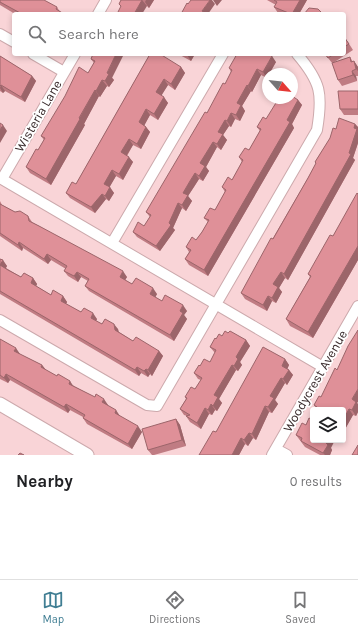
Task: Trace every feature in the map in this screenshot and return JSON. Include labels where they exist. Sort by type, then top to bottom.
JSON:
[{"type":"street","points":[[99,12],[106,0]]},
{"type":"street","points":[[0,34],[12,41]]},
{"type":"street","points":[[36,56],[64,72]]},
{"type":"street","name":"Wisteria Lane","points":[[1,178],[74,56]]},
{"type":"street","points":[[112,243],[222,56]]},
{"type":"street","points":[[0,320],[147,406],[158,406],[317,130],[320,110],[320,91],[311,70],[299,56]]},
{"type":"street","points":[[1,178],[323,368]]},
{"type":"street","name":"Woodycrest Avenue","points":[[274,452],[358,306]]},
{"type":"street","points":[[0,404],[87,455]]},
{"type":"street","points":[[274,452],[287,455]]},
{"type":"building","points":[[0,0],[44,0],[57,7],[56,9],[61,12],[18,12],[0,2]]},
{"type":"building","points":[[121,0],[142,0],[135,12],[118,12],[121,6],[119,4]]},
{"type":"building","points":[[191,0],[210,0],[202,11],[204,12],[182,12],[187,3],[188,4]]},
{"type":"building","points":[[274,0],[300,0],[293,12],[286,12],[274,7],[277,2]]},
{"type":"building","points":[[309,8],[318,9],[321,12],[306,12]]},
{"type":"building","points":[[0,56],[32,76],[21,97],[1,85],[0,86]]},
{"type":"building","points":[[92,56],[115,56],[107,73],[109,74],[105,81],[102,80],[96,91],[95,90],[46,179],[26,167],[36,149],[38,150],[45,138],[41,136],[65,96],[79,67],[88,73],[95,61],[91,59]]},
{"type":"building","points":[[149,56],[163,56],[181,67],[171,84],[164,79],[156,92],[164,97],[154,114],[146,109],[139,122],[146,127],[137,144],[129,139],[121,152],[129,157],[119,174],[112,170],[104,184],[110,187],[105,196],[102,194],[91,207],[66,193],[72,182],[76,184]]},
{"type":"building","points":[[236,56],[272,56],[265,68],[262,68],[262,72],[257,69],[248,86],[247,85],[237,103],[241,105],[236,115],[231,113],[227,121],[225,120],[218,132],[223,134],[217,144],[213,142],[200,163],[205,166],[199,176],[195,173],[190,181],[183,193],[188,195],[182,205],[178,203],[169,223],[171,225],[156,246],[133,232],[138,222],[144,226],[151,215],[146,212],[205,112],[207,113],[223,83],[225,84],[232,70],[229,68]]},
{"type":"building","points":[[350,57],[351,62],[354,61],[356,69],[352,71],[353,75],[338,80],[332,63]]},
{"type":"building","points":[[338,91],[358,91],[358,109],[340,109]]},
{"type":"building","points":[[275,104],[296,104],[287,120],[290,122],[204,270],[185,259],[191,250],[186,247],[192,237],[196,240],[202,232],[209,220],[204,218],[210,208],[215,210],[226,190],[222,187],[228,177],[232,180],[243,160],[239,157],[245,148],[249,150],[261,129],[257,127],[263,117],[266,119]]},
{"type":"building","points":[[339,118],[355,124],[354,128],[357,129],[349,153],[351,154],[284,274],[281,272],[273,284],[278,287],[272,298],[268,296],[263,305],[241,293],[271,238],[273,239],[308,178],[316,163],[315,162],[330,138],[333,128],[336,129]]},
{"type":"building","points":[[0,123],[3,125],[0,130]]},
{"type":"building","points":[[357,193],[358,246],[308,332],[286,319],[311,276],[308,274],[330,235],[333,236]]},
{"type":"building","points":[[0,204],[15,212],[20,211],[28,216],[29,221],[123,271],[120,277],[132,284],[136,278],[153,288],[150,294],[162,301],[165,295],[183,305],[180,311],[183,313],[170,335],[85,286],[89,279],[77,272],[74,276],[64,271],[67,266],[47,254],[44,259],[19,242],[18,245],[0,233]]},
{"type":"building","points":[[0,265],[21,277],[24,273],[33,278],[31,283],[51,295],[53,290],[63,296],[61,301],[81,312],[84,308],[93,313],[91,318],[102,324],[105,319],[114,324],[115,330],[133,341],[136,337],[159,351],[148,370],[146,369],[144,371],[137,367],[135,370],[0,291]]},
{"type":"building","points":[[358,330],[358,389],[352,399],[356,402],[352,410],[349,409],[346,414],[346,407],[317,407],[314,405],[319,396],[321,397],[335,368],[337,370],[348,346]]},
{"type":"building","points":[[225,331],[228,333],[230,331],[246,340],[236,357],[238,359],[234,366],[232,365],[214,395],[218,397],[213,406],[211,404],[208,410],[205,408],[197,423],[186,416],[190,415],[180,409],[187,398],[185,397],[191,387],[195,389],[202,378],[194,373],[204,359],[210,362],[216,350],[210,347],[215,338],[216,339],[219,334],[222,336]]},
{"type":"building","points":[[0,339],[16,348],[14,351],[42,365],[41,367],[57,376],[58,374],[70,381],[69,384],[95,397],[96,394],[104,399],[102,402],[116,410],[115,413],[138,426],[128,444],[83,418],[85,415],[66,404],[64,407],[6,374],[4,378],[0,375]]},
{"type":"building","points":[[263,347],[285,359],[282,366],[289,370],[283,379],[281,378],[270,396],[274,398],[268,407],[265,406],[252,434],[249,433],[244,440],[241,438],[232,455],[199,455],[213,431],[216,432]]},
{"type":"building","points":[[309,418],[310,443],[326,443],[328,445],[323,453],[301,441],[302,438],[296,435],[302,423],[306,425]]},
{"type":"building","points":[[176,419],[182,440],[148,450],[142,429]]},
{"type":"building","points":[[358,445],[358,455],[352,455]]}]
